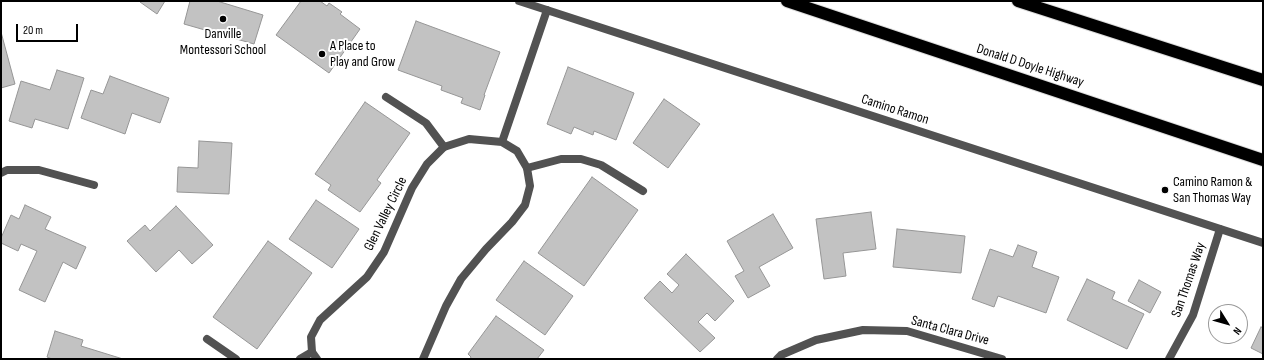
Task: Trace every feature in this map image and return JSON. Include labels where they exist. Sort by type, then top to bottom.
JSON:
[{"type":"highway","name":"Donald D Doyle Highway","points":[[787,1],[1263,160]]},
{"type":"highway","points":[[1018,1],[1263,80]]},
{"type":"street","name":"Camino Ramon","points":[[519,1],[1263,243]]},
{"type":"street","points":[[423,359],[446,306],[461,279],[486,249],[512,222],[525,205],[530,186],[527,168],[517,152],[502,142],[547,10]]},
{"type":"street","points":[[386,97],[426,123],[444,147]]},
{"type":"street","name":"Glen Valley Circle","points":[[315,356],[311,337],[320,320],[367,277],[384,252],[412,188],[427,164],[444,147],[469,139],[502,142]]},
{"type":"street","points":[[527,168],[561,159],[581,159],[601,165],[643,191]]},
{"type":"street","points":[[1,173],[7,170],[39,170],[94,185]]},
{"type":"street","name":"San Thomas Way","points":[[1169,359],[1193,315],[1220,229]]},
{"type":"street","name":"Santa Clara Drive","points":[[777,359],[782,355],[816,340],[863,330],[907,331],[1002,359]]},
{"type":"street","points":[[207,339],[236,359]]},
{"type":"street","points":[[300,359],[315,356]]},
{"type":"building","points":[[165,1],[157,14],[140,2]]},
{"type":"building","name":"Danville Montessori School","points":[[190,1],[217,1],[263,15],[254,44],[184,24]]},
{"type":"building","name":"A Place to Play and Grow","points":[[301,1],[320,1],[327,6],[329,3],[342,12],[340,14],[360,29],[329,73],[276,35]]},
{"type":"building","points":[[416,21],[500,52],[480,110],[461,103],[463,98],[441,90],[442,86],[398,70]]},
{"type":"building","points":[[1,32],[15,84],[1,88]]},
{"type":"building","points":[[568,67],[634,93],[616,140],[594,131],[593,135],[574,127],[571,134],[547,124]]},
{"type":"building","points":[[57,70],[84,78],[68,129],[35,119],[32,128],[9,121],[21,81],[50,90]]},
{"type":"building","points":[[110,76],[169,98],[160,123],[132,113],[125,134],[81,118],[91,90],[103,94]]},
{"type":"building","points":[[664,99],[700,124],[668,168],[633,143]]},
{"type":"building","points":[[365,102],[410,133],[377,180],[381,183],[360,212],[328,190],[331,185],[315,174]]},
{"type":"building","points":[[199,141],[232,143],[229,194],[177,192],[178,167],[198,168]]},
{"type":"building","points":[[592,177],[638,210],[584,286],[538,253]]},
{"type":"building","points":[[316,200],[359,229],[332,268],[289,239]]},
{"type":"building","points":[[25,205],[51,217],[45,229],[86,247],[76,269],[63,262],[45,302],[19,290],[37,251],[21,244],[18,251],[1,243],[1,238],[11,215],[19,219]]},
{"type":"building","points":[[176,206],[213,245],[192,264],[179,250],[156,272],[127,241],[145,225],[150,231]]},
{"type":"building","points":[[871,212],[876,249],[843,253],[846,276],[824,279],[816,219]]},
{"type":"building","points":[[773,214],[793,248],[759,267],[770,286],[748,298],[735,276],[744,271],[727,241]]},
{"type":"building","points":[[897,229],[965,236],[961,273],[893,267]]},
{"type":"building","points":[[268,241],[312,273],[257,349],[213,317]]},
{"type":"building","points":[[1018,245],[1037,252],[1032,267],[1059,277],[1046,313],[998,296],[994,307],[972,299],[990,249],[1013,257]]},
{"type":"building","points":[[686,254],[734,301],[715,321],[707,313],[698,322],[715,338],[700,352],[644,298],[660,281],[672,293],[679,285],[667,274]]},
{"type":"building","points":[[524,261],[573,296],[545,335],[496,300]]},
{"type":"building","points":[[1087,279],[1115,292],[1112,299],[1144,314],[1127,349],[1067,320]]},
{"type":"building","points":[[1139,280],[1161,292],[1150,313],[1128,301]]},
{"type":"building","points":[[496,316],[544,350],[537,359],[470,359],[471,357],[468,354]]},
{"type":"building","points":[[1261,327],[1263,328],[1263,354],[1251,348]]},
{"type":"building","points":[[55,331],[83,340],[81,346],[123,359],[52,359],[47,357]]},
{"type":"place","name":"Danville Montessori School","points":[[223,19]]},
{"type":"place","name":"A Place to Play and Grow","points":[[322,54]]},
{"type":"place","name":"Camino Ramon & San Thomas Way","points":[[1165,190]]}]
